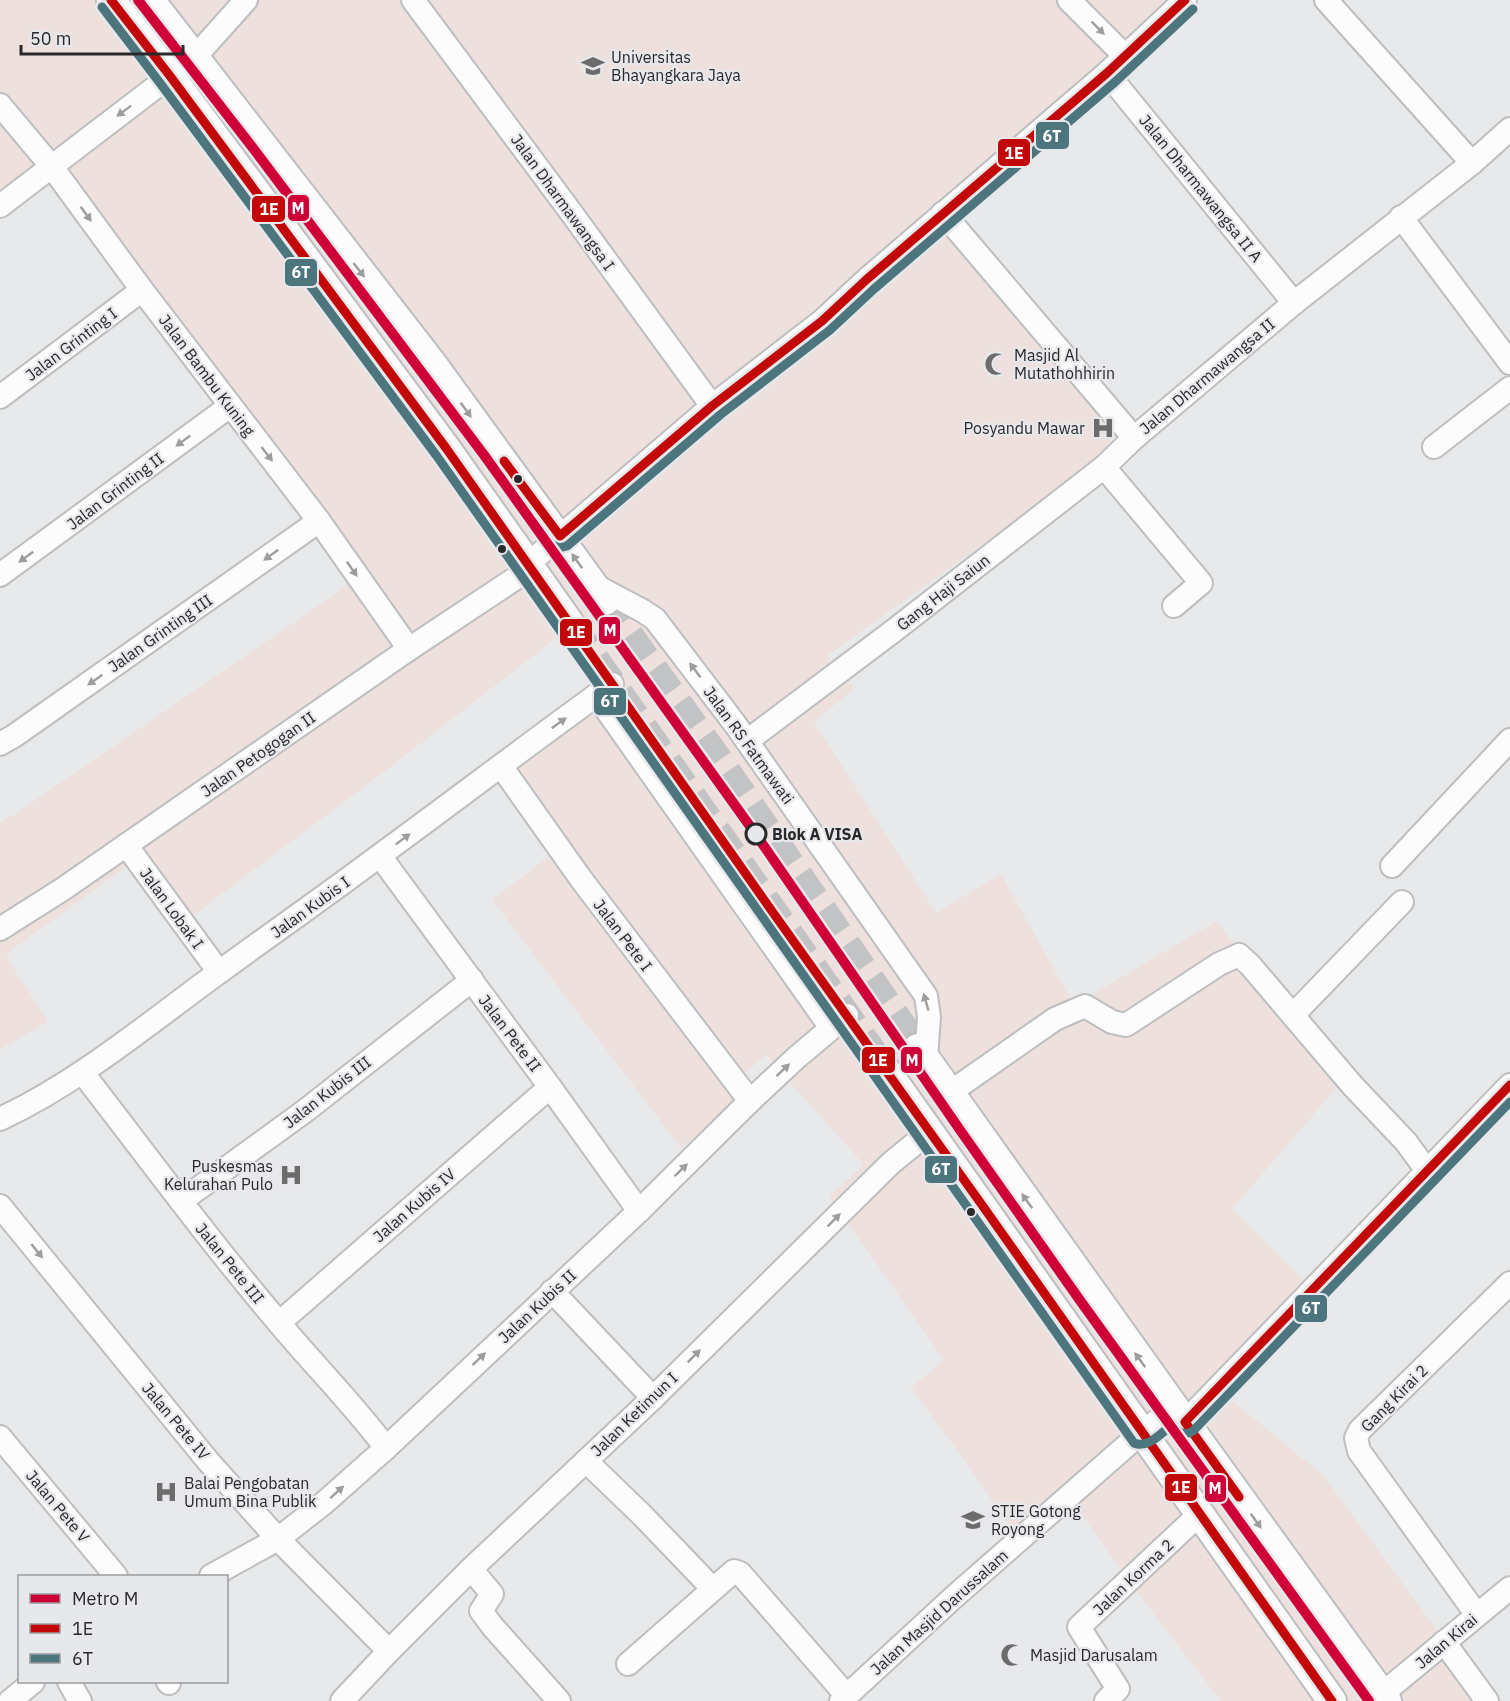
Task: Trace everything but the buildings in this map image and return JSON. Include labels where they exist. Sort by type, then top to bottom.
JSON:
[{"type":"main road","points":[[111,0],[446,448],[527,574],[571,625]]},
{"type":"main road","name":"Jalan RS Fatmawati","points":[[150,0],[431,362],[600,593]]},
{"type":"main road","points":[[400,386],[431,362]]},
{"type":"main road","name":"Jalan RS Fatmawati","points":[[922,1054],[1385,1698]]},
{"type":"main road","points":[[885,1069],[1332,1701]]},
{"type":"street","points":[[0,206],[195,57],[246,0]]},
{"type":"street","name":"Jalan Dharmawangsa I","points":[[413,0],[712,406]]},
{"type":"street","points":[[1069,0],[1126,57]]},
{"type":"street","name":"Jalan Petogogan II","points":[[0,929],[63,890],[409,649],[527,574],[560,536],[712,406],[822,321],[943,213],[1126,57],[1185,0]]},
{"type":"street","points":[[1326,0],[1472,163]]},
{"type":"street","name":"Jalan Dharmawangsa II A","points":[[1107,73],[1294,303]]},
{"type":"street","name":"Jalan Bambu Kuning","points":[[0,105],[52,167],[142,290],[319,521],[409,649]]},
{"type":"street","name":"Jalan Dharmawangsa II","points":[[943,213],[1134,438],[1294,303],[1472,163],[1510,129]]},
{"type":"street","points":[[1401,217],[1510,363]]},
{"type":"street","name":"Jalan Grinting I","points":[[0,397],[142,290]]},
{"type":"street","points":[[1434,447],[1510,388]]},
{"type":"street","name":"Jalan Grinting II","points":[[0,575],[230,406]]},
{"type":"street","name":"Gang Haji Saiun","points":[[747,741],[892,632],[1104,467],[1134,438]]},
{"type":"street","points":[[1104,467],[1201,583],[1174,606]]},
{"type":"street","name":"Jalan Grinting III","points":[[0,744],[319,521]]},
{"type":"street","name":"Jalan RS Fatmawati","points":[[600,593],[643,611],[655,619],[747,741],[926,996],[929,1017],[922,1054]]},
{"type":"street","name":"Jalan Kubis I","points":[[0,1119],[25,1107],[82,1072],[168,1011],[604,689],[839,1022]]},
{"type":"street","points":[[1392,866],[1510,740]]},
{"type":"street","name":"Jalan Pete I","points":[[501,766],[581,879],[750,1101]]},
{"type":"street","name":"Jalan Lobak I","points":[[126,845],[219,972]]},
{"type":"street","name":"Jalan Pete II","points":[[380,856],[639,1211]]},
{"type":"street","points":[[1293,1015],[1402,902]]},
{"type":"street","points":[[949,1093],[1055,1019],[1085,1006],[1112,1022],[1126,1025],[1219,964],[1239,955],[1406,1142],[1428,1172]]},
{"type":"street","name":"Jalan Kubis III","points":[[181,1201],[305,1111],[472,980]]},
{"type":"street","name":"Jalan Kubis II","points":[[212,1575],[273,1533],[324,1503],[386,1448],[639,1211],[750,1101],[839,1022]]},
{"type":"street","name":"Jalan Pete III","points":[[82,1072],[279,1323],[386,1448]]},
{"type":"street","name":"Jalan Masjid Darussalam","points":[[844,1698],[955,1596],[1141,1433],[1180,1415],[1428,1172],[1510,1085]]},
{"type":"street","name":"Jalan Kubis IV","points":[[279,1323],[550,1087]]},
{"type":"street","name":"Jalan Ketimun I","points":[[342,1701],[471,1569],[653,1398],[891,1163],[929,1132]]},
{"type":"street","name":"Jalan Pete IV","points":[[0,1206],[208,1461],[273,1533],[389,1651]]},
{"type":"street","name":"Gang Kirai 2","points":[[1476,1615],[1359,1451],[1356,1438],[1360,1430],[1510,1283]]},
{"type":"street","points":[[552,1291],[653,1398]]},
{"type":"street","name":"Jalan Pete V","points":[[0,1437],[115,1575]]},
{"type":"street","points":[[586,1461],[714,1589]]},
{"type":"street","name":"Jalan Korma 2","points":[[1118,1697],[1079,1627],[1200,1516]]},
{"type":"street","points":[[471,1569],[492,1594],[481,1611],[559,1701]]},
{"type":"street","points":[[628,1664],[734,1571],[740,1573],[844,1698]]},
{"type":"street","name":"Jalan Kirai","points":[[1385,1698],[1444,1642],[1510,1588]]},
{"type":"street","points":[[1444,1642],[1487,1701]]},
{"type":"street","points":[[0,1689],[10,1701],[32,1683]]},
{"type":"street","points":[[70,1683],[80,1701]]},
{"type":"shaded area","points":[[0,0],[1189,0],[947,218],[1128,429],[1057,491],[827,656],[855,688],[814,722],[936,913],[1001,874],[1074,1005],[1217,921],[1337,1087],[1232,1209],[1305,1281],[1209,1382],[1323,1475],[1489,1701],[1221,1701],[1134,1588],[1066,1492],[1015,1534],[911,1388],[944,1360],[829,1196],[864,1165],[766,1055],[737,1080],[512,775],[514,764],[600,690],[598,678],[564,632],[182,924],[136,860],[14,948],[6,956],[48,1022],[0,1049],[0,823],[337,593],[358,573],[60,162],[0,193]]},
{"type":"shaded area","points":[[551,855],[740,1104],[681,1148],[492,900]]},
{"type":"tunnel","points":[[605,601],[719,760],[918,1048]]},
{"type":"tunnel","points":[[571,625],[885,1069]]},
{"type":"metro line","name":"M","points":[[138,0],[256,152],[484,455],[757,836],[1079,1299],[1369,1701]]},
{"type":"transit line","name":"1E","points":[[111,0],[446,448],[1332,1701]]},
{"type":"transit line","name":"1E","points":[[504,461],[560,536],[712,406],[822,321],[866,280],[1107,73],[1185,0]]},
{"type":"transit line","name":"6T","points":[[102,7],[436,455],[1134,1443],[1149,1442],[1172,1425],[1181,1433],[1187,1434],[1193,1431],[1510,1102]]},
{"type":"transit line","name":"6T","points":[[494,468],[551,544],[559,548],[567,546],[720,415],[830,330],[874,289],[1115,82],[1193,9]]},
{"type":"transit line","name":"1E","points":[[1239,1497],[1185,1422],[1510,1085]]},
{"type":"place","name":"Universitas Bhayangkara Jaya","points":[[593,66]]},
{"type":"place","name":"Masjid Al Mutathohhirin","points":[[996,364]]},
{"type":"place","name":"Posyandu Mawar","points":[[1103,428]]},
{"type":"place","name":"Blok A VISA","points":[[756,834]]},
{"type":"place","name":"Puskesmas Kelurahan Pulo","points":[[291,1175]]},
{"type":"place","name":"Balai Pengobatan Umum Bina Publik","points":[[166,1492]]},
{"type":"place","name":"STIE Gotong Royong","points":[[973,1520]]},
{"type":"place","name":"Masjid Darusalam","points":[[1012,1655]]}]
